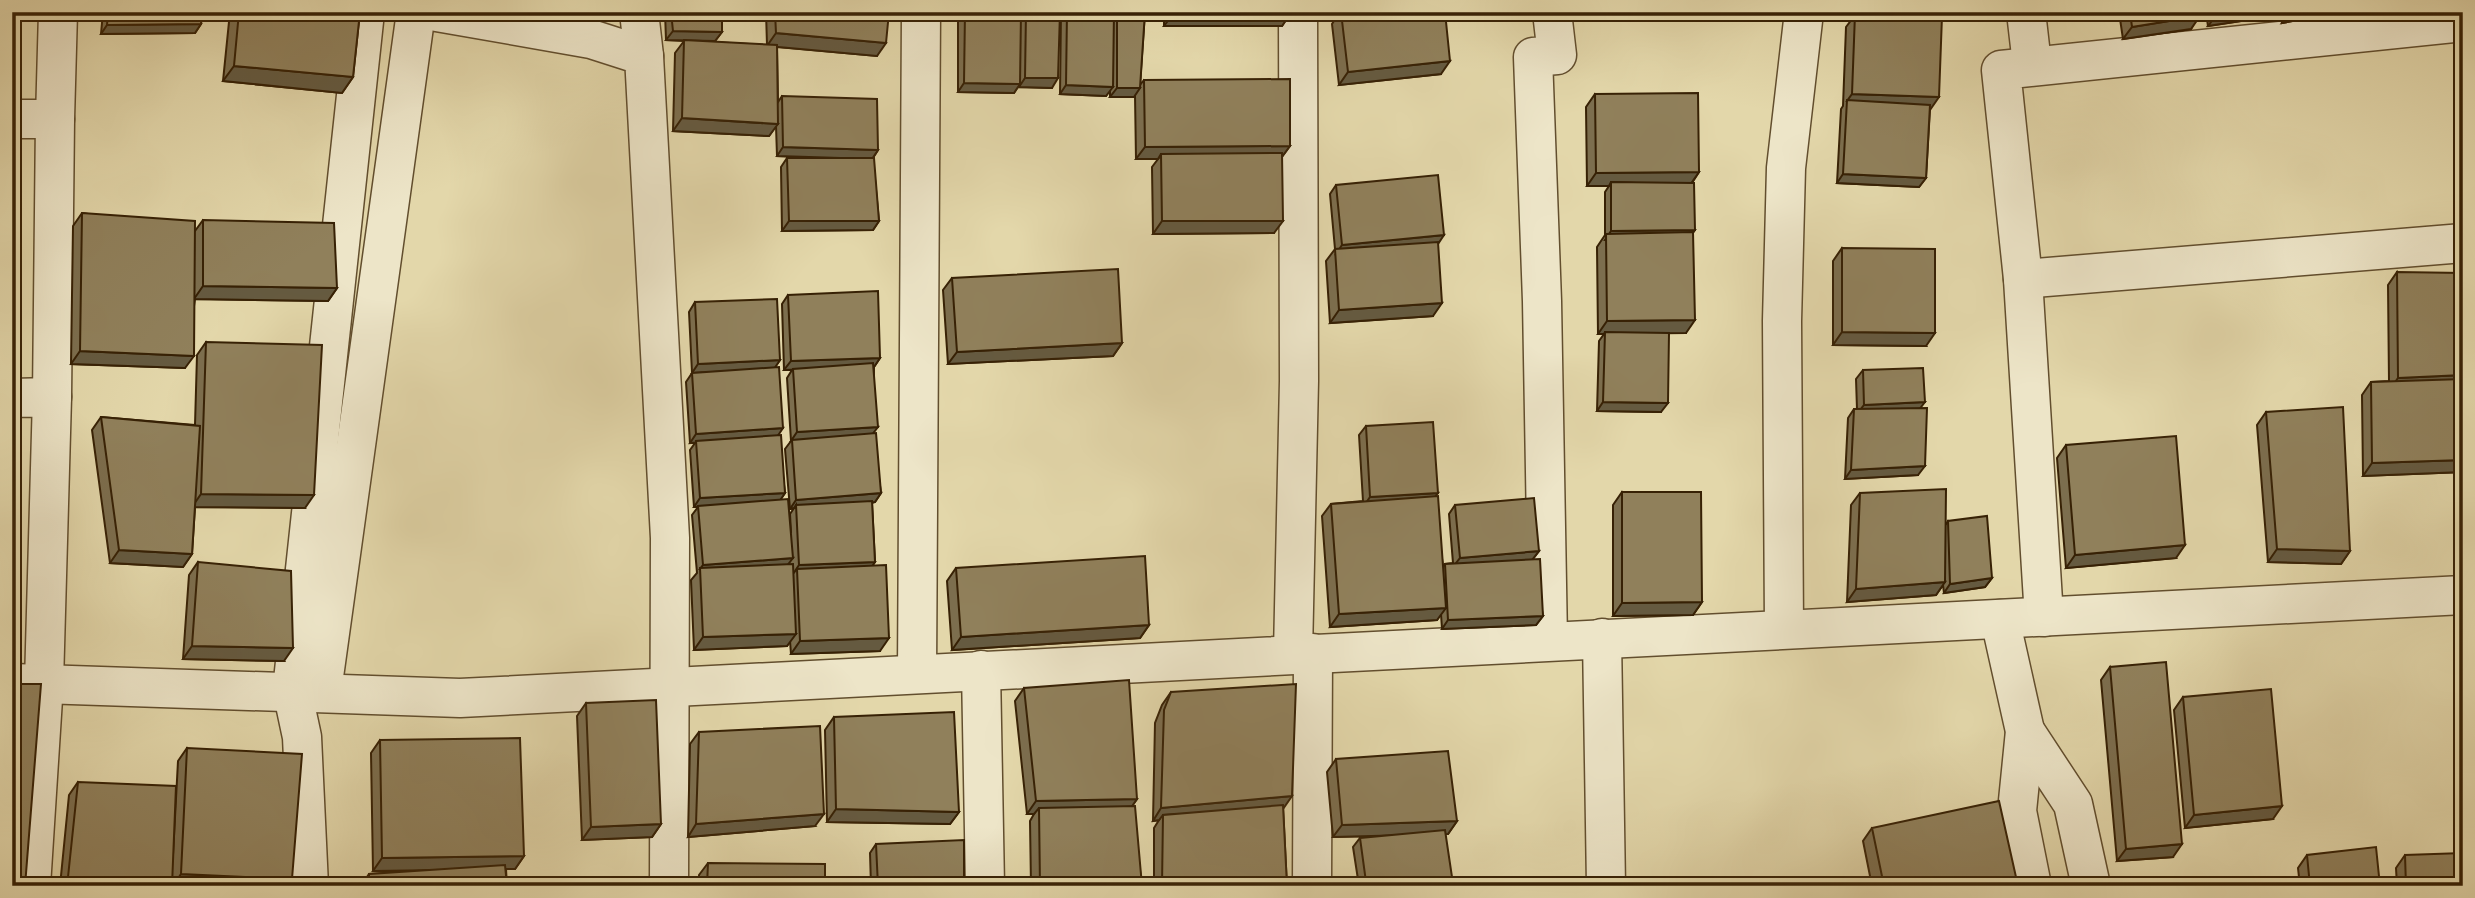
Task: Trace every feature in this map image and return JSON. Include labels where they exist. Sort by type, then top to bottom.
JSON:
[{"type":"street","points":[[31,886],[28,683],[52,397],[58,12]]},
{"type":"street","points":[[309,886],[302,737],[365,12]]},
{"type":"street","points":[[307,691],[416,12]]},
{"type":"street","points":[[437,12],[592,39],[644,56]]},
{"type":"street","points":[[639,12],[644,56],[670,538],[669,886]]},
{"type":"street","points":[[917,673],[921,12]]},
{"type":"street","points":[[1297,12],[1303,653],[1312,886]]},
{"type":"street","points":[[1548,641],[1542,301],[1533,58],[1557,55],[1552,12]]},
{"type":"street","points":[[1784,628],[1782,321],[1786,168],[1804,12]]},
{"type":"street","points":[[2026,12],[2032,64]]},
{"type":"street","points":[[2044,617],[2023,279],[2001,70],[2032,64],[2463,22]]},
{"type":"street","points":[[355,106],[402,112]]},
{"type":"street","points":[[12,119],[55,119]]},
{"type":"street","points":[[2023,279],[2463,243]]},
{"type":"street","points":[[12,398],[52,397]]},
{"type":"street","points":[[28,683],[460,698],[2463,595]]},
{"type":"street","points":[[2000,619],[2025,731],[2017,811],[2032,886]]},
{"type":"street","points":[[1602,638],[1606,886]]},
{"type":"street","points":[[981,670],[985,886]]},
{"type":"street","points":[[2025,731],[2073,804],[2091,886]]},
{"type":"building","points":[[108,12],[202,12],[201,24],[107,25]]},
{"type":"building","points":[[239,12],[360,12],[353,77],[234,66]]},
{"type":"building","points":[[671,12],[722,12],[722,32],[673,31]]},
{"type":"building","points":[[775,12],[889,12],[886,43],[776,33]]},
{"type":"building","points":[[965,12],[1021,12],[1020,84],[964,83]]},
{"type":"building","points":[[1026,12],[1060,12],[1058,78],[1025,78]]},
{"type":"building","points":[[1067,12],[1114,12],[1113,87],[1066,85]]},
{"type":"building","points":[[1117,12],[1145,12],[1140,88],[1117,88]]},
{"type":"building","points":[[1291,12],[1291,13],[1173,14]]},
{"type":"building","points":[[1341,12],[1445,12],[1450,61],[1348,72]]},
{"type":"building","points":[[1933,12],[1933,16],[1858,14]]},
{"type":"building","points":[[2130,12],[2200,12],[2200,16],[2132,27]]},
{"type":"building","points":[[2214,12],[2246,12],[2215,17]]},
{"type":"building","points":[[1855,14],[1942,16],[1939,97],[1852,94]]},
{"type":"building","points":[[684,40],[777,45],[778,124],[682,118]]},
{"type":"building","points":[[1290,79],[1290,146],[1145,147],[1144,80]]},
{"type":"building","points":[[1698,93],[1699,172],[1596,173],[1595,94]]},
{"type":"building","points":[[782,96],[877,99],[878,150],[783,147]]},
{"type":"building","points":[[1847,100],[1930,105],[1926,178],[1843,174]]},
{"type":"building","points":[[1282,153],[1283,221],[1162,221],[1161,154]]},
{"type":"building","points":[[787,158],[874,158],[879,221],[789,221]]},
{"type":"building","points":[[1438,175],[1444,235],[1342,245],[1336,185]]},
{"type":"building","points":[[1611,182],[1694,183],[1695,230],[1611,231]]},
{"type":"building","points":[[82,213],[195,221],[194,356],[80,351]]},
{"type":"building","points":[[203,220],[334,223],[337,288],[203,286]]},
{"type":"building","points":[[1693,232],[1695,320],[1607,321],[1606,234]]},
{"type":"building","points":[[1438,242],[1442,303],[1339,310],[1335,249]]},
{"type":"building","points":[[1842,248],[1935,249],[1935,333],[1842,332]]},
{"type":"building","points":[[1118,269],[1122,343],[957,352],[952,278]]},
{"type":"building","points":[[2397,272],[2463,273],[2463,375],[2398,378]]},
{"type":"building","points":[[878,291],[880,358],[791,361],[788,295]]},
{"type":"building","points":[[777,299],[780,360],[698,364],[695,302]]},
{"type":"building","points":[[1605,332],[1669,333],[1668,403],[1603,402]]},
{"type":"building","points":[[206,342],[322,345],[314,495],[201,494]]},
{"type":"building","points":[[873,363],[878,427],[797,432],[793,369]]},
{"type":"building","points":[[779,367],[783,428],[696,434],[692,373]]},
{"type":"building","points":[[1923,368],[1925,402],[1864,405],[1863,370]]},
{"type":"building","points":[[2463,379],[2463,460],[2372,463],[2371,382]]},
{"type":"building","points":[[2343,407],[2350,551],[2277,549],[2266,412]]},
{"type":"building","points":[[1927,408],[1925,466],[1851,470],[1854,409]]},
{"type":"building","points":[[101,417],[200,426],[192,554],[119,550]]},
{"type":"building","points":[[1433,422],[1438,493],[1370,497],[1366,426]]},
{"type":"building","points":[[876,433],[881,493],[796,500],[792,440]]},
{"type":"building","points":[[781,435],[785,493],[700,498],[696,441]]},
{"type":"building","points":[[2176,436],[2185,545],[2075,555],[2066,445]]},
{"type":"building","points":[[1946,489],[1945,582],[1856,589],[1860,493]]},
{"type":"building","points":[[1622,492],[1701,492],[1702,602],[1622,603]]},
{"type":"building","points":[[1438,496],[1446,608],[1339,614],[1331,504]]},
{"type":"building","points":[[1534,498],[1539,551],[1460,558],[1455,505]]},
{"type":"building","points":[[788,499],[793,558],[703,565],[698,506]]},
{"type":"building","points":[[872,501],[875,562],[799,565],[796,505]]},
{"type":"building","points":[[1987,516],[1992,578],[1950,584],[1948,521]]},
{"type":"building","points":[[1145,556],[1149,625],[961,637],[956,568]]},
{"type":"building","points":[[1540,559],[1543,616],[1448,620],[1445,564]]},
{"type":"building","points":[[198,562],[291,571],[293,648],[192,646]]},
{"type":"building","points":[[793,564],[796,634],[703,637],[700,568]]},
{"type":"building","points":[[886,565],[889,638],[800,641],[797,569]]},
{"type":"building","points":[[2166,662],[2182,844],[2126,849],[2110,667]]},
{"type":"building","points":[[1129,680],[1137,799],[1036,801],[1024,688]]},
{"type":"building","points":[[12,684],[41,684],[25,886],[12,886]]},
{"type":"building","points":[[1296,684],[1292,796],[1161,808],[1164,710],[1171,692]]},
{"type":"building","points":[[2271,689],[2282,806],[2194,815],[2183,697]]},
{"type":"building","points":[[656,700],[661,824],[591,827],[586,703]]},
{"type":"building","points":[[954,712],[959,812],[836,809],[834,717]]},
{"type":"building","points":[[820,726],[824,814],[696,824],[699,732]]},
{"type":"building","points":[[520,738],[524,856],[382,858],[380,740]]},
{"type":"building","points":[[187,748],[302,754],[292,879],[181,874]]},
{"type":"building","points":[[1448,751],[1457,821],[1342,825],[1336,759]]},
{"type":"building","points":[[78,782],[176,786],[172,886],[68,877]]},
{"type":"building","points":[[1999,801],[2018,886],[1884,886],[1872,828]]},
{"type":"building","points":[[1283,805],[1287,886],[1162,886],[1163,815]]},
{"type":"building","points":[[1135,806],[1142,886],[1040,886],[1039,808]]},
{"type":"building","points":[[1445,830],[1452,877],[1366,882],[1360,838]]},
{"type":"building","points":[[964,840],[964,886],[878,886],[876,844]]},
{"type":"building","points":[[2376,847],[2380,886],[2310,886],[2307,855]]},
{"type":"building","points":[[2463,853],[2463,886],[2406,886],[2405,855]]},
{"type":"building","points":[[708,863],[825,864],[825,886],[707,886]]},
{"type":"building","points":[[505,865],[507,886],[369,886],[369,874]]}]
